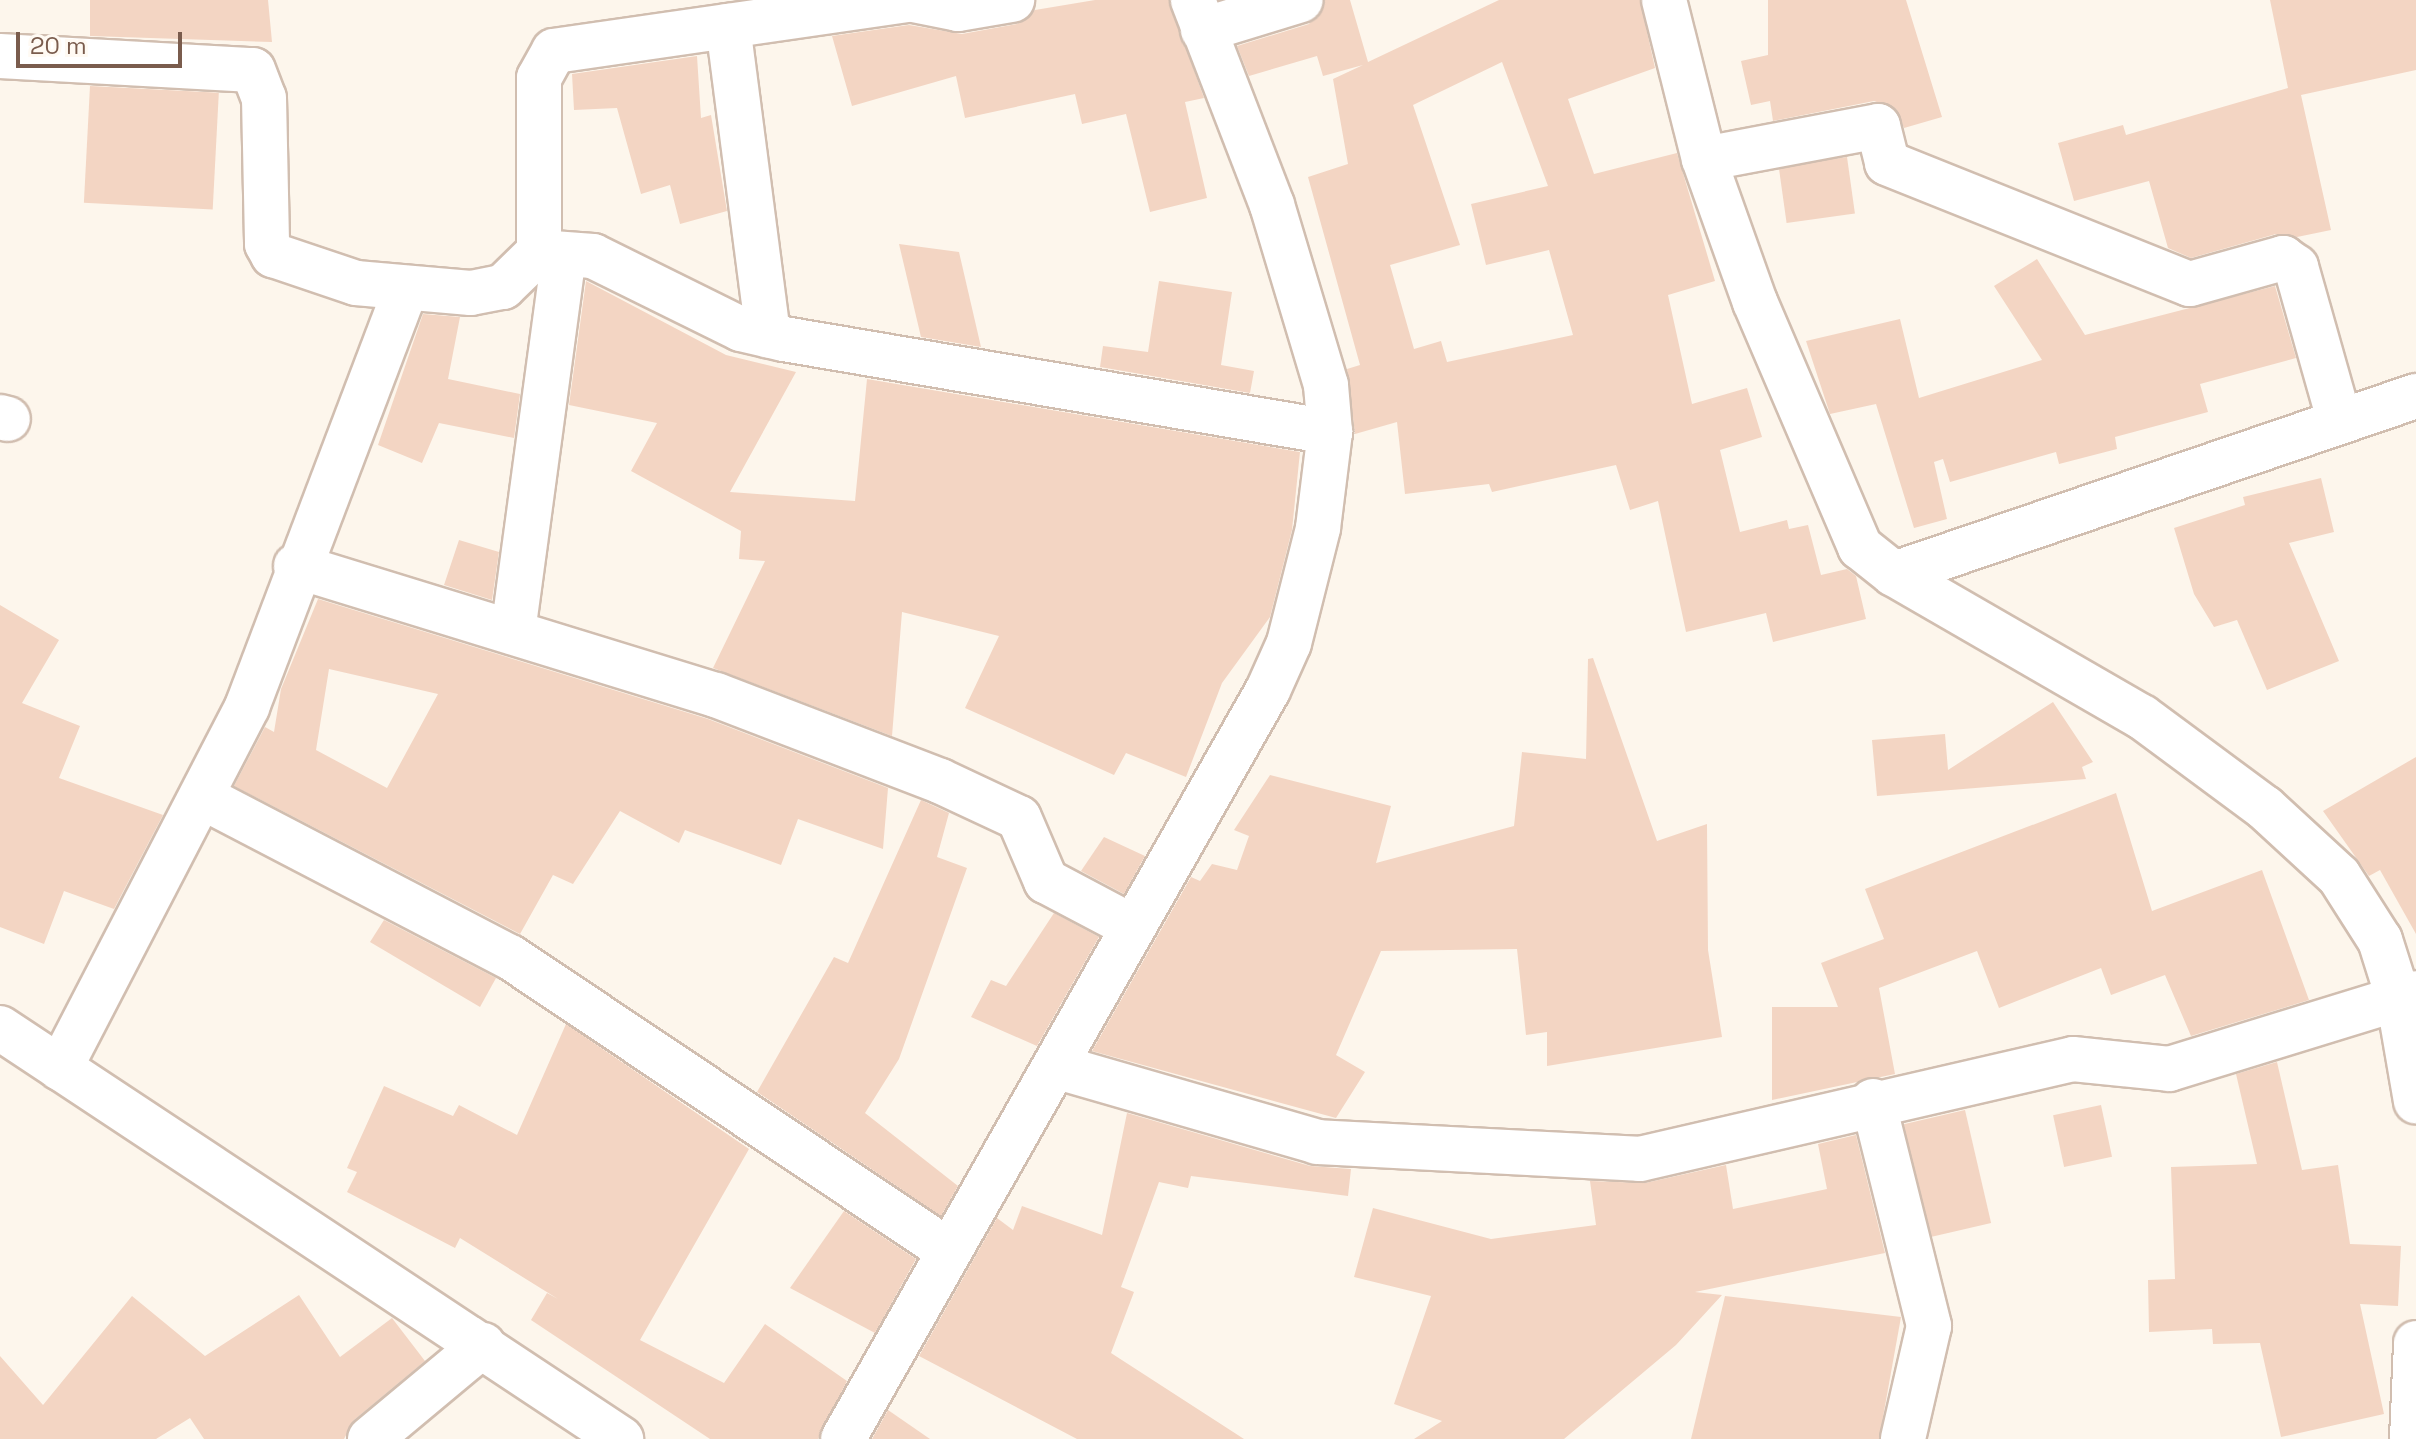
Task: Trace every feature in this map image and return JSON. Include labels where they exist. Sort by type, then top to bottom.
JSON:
[{"type":"street","points":[[513,632],[551,254],[543,62],[576,45],[679,16],[728,26],[906,0]]},
{"type":"street","points":[[913,0],[958,9],[1012,0]]},
{"type":"street","points":[[843,1439],[1058,1067],[1131,926],[1289,643],[1318,528],[1330,432],[1326,385],[1272,205],[1198,15],[1301,0]]},
{"type":"street","points":[[1664,0],[1704,159],[1842,515],[1860,547],[1894,574],[2142,717],[2265,808],[2339,876],[2380,940],[2407,995],[2416,1101]]},
{"type":"street","points":[[728,26],[768,335]]},
{"type":"street","points":[[0,56],[253,70],[264,98],[267,244],[273,255],[356,283],[471,293],[503,287],[551,254],[593,256],[625,267],[741,329],[1330,432]]},
{"type":"street","points":[[1704,159],[1878,126],[1887,163],[2190,284],[2283,258],[2296,267],[2339,419]]},
{"type":"street","points":[[60,1068],[204,798],[259,678],[296,566],[406,288]]},
{"type":"street","points":[[1894,574],[2339,419],[2416,396]]},
{"type":"street","points":[[296,566],[716,695],[953,787],[1019,818],[1046,881],[1131,926]]},
{"type":"street","points":[[204,798],[510,957],[949,1251]]},
{"type":"street","points":[[1058,1067],[1317,1142],[1444,1152],[1640,1159],[1873,1101],[2073,1059],[2169,1069],[2407,995]]},
{"type":"street","points":[[0,1028],[621,1439]]},
{"type":"street","points":[[1873,1101],[1929,1326],[1903,1439]]},
{"type":"street","points":[[2412,1439],[2416,1343]]},
{"type":"street","points":[[370,1439],[483,1345]]},
{"type":"building","points":[[90,0],[268,0],[272,42],[90,36]]},
{"type":"building","points":[[1095,0],[1169,0],[1204,98],[1185,102],[1207,198],[1150,212],[1126,114],[1082,124],[1075,94],[965,118],[956,76],[852,106],[832,36],[909,25],[962,34],[1017,24],[1035,10]]},
{"type":"building","points":[[1325,0],[1350,0],[1368,62],[1499,0],[1640,0],[1655,68],[1568,99],[1594,174],[1677,153],[1715,281],[1668,295],[1692,404],[1747,388],[1762,437],[1720,450],[1740,532],[1787,520],[1789,529],[1808,525],[1821,575],[1847,569],[1856,576],[1866,619],[1773,642],[1766,613],[1686,632],[1658,501],[1630,510],[1616,465],[1492,492],[1489,484],[1405,494],[1397,422],[1355,434],[1347,369],[1360,365],[1308,177],[1348,164],[1333,79],[1363,65],[1323,76],[1317,56],[1249,76],[1237,46],[1309,24]],"holes":[[[1502,62],[1548,186],[1471,204],[1486,265],[1549,250],[1573,335],[1447,362],[1441,341],[1414,349],[1390,265],[1460,245],[1413,105]]]},
{"type":"building","points":[[1768,0],[1906,0],[1942,117],[1904,128],[1896,109],[1874,101],[1773,121],[1770,101],[1751,105],[1741,61],[1768,55]]},
{"type":"building","points":[[2270,0],[2416,0],[2416,70],[2301,95],[2331,230],[2297,237],[2276,234],[2191,258],[2168,248],[2149,181],[2074,201],[2058,143],[2123,125],[2126,135],[2288,88]]},
{"type":"building","points":[[697,56],[701,118],[711,115],[727,211],[680,224],[670,185],[641,194],[617,108],[574,110],[572,74]]},
{"type":"building","points":[[90,86],[219,93],[213,210],[84,203]]},
{"type":"building","points":[[1847,157],[1855,213],[1787,223],[1779,167]]},
{"type":"building","points":[[899,244],[959,252],[981,347],[921,337]]},
{"type":"building","points":[[2037,259],[2085,335],[2275,286],[2296,358],[2200,384],[2208,412],[2115,437],[2117,449],[2059,464],[2056,452],[1950,482],[1943,459],[1934,462],[1947,519],[1914,528],[1876,404],[1830,414],[1806,341],[1900,319],[1919,398],[2042,360],[1994,286]]},
{"type":"building","points":[[586,281],[726,355],[796,372],[730,492],[855,501],[867,379],[1300,452],[1292,530],[1270,617],[1222,683],[1186,777],[1126,753],[1114,775],[965,708],[999,636],[902,612],[892,736],[713,668],[765,561],[739,559],[741,531],[631,471],[657,423],[569,405]]},
{"type":"building","points":[[1159,281],[1232,292],[1221,365],[1254,371],[1250,393],[1100,367],[1103,346],[1148,352]]},
{"type":"building","points":[[423,314],[460,317],[448,379],[520,394],[514,438],[439,423],[422,463],[378,445]]},
{"type":"building","points":[[2321,478],[2334,532],[2289,543],[2339,661],[2267,690],[2237,620],[2214,627],[2194,594],[2174,528],[2245,505],[2243,497]]},
{"type":"building","points":[[459,540],[499,552],[492,600],[444,585]]},
{"type":"building","points":[[318,599],[708,719],[888,788],[883,849],[798,819],[781,865],[685,830],[679,843],[620,811],[573,884],[553,875],[520,934],[234,786],[265,727],[274,732],[281,689]],"holes":[[[329,669],[438,694],[387,788],[316,750]]]},
{"type":"building","points":[[0,605],[59,640],[22,703],[80,726],[59,778],[163,815],[114,909],[64,891],[44,944],[0,927]]},
{"type":"building","points":[[1593,658],[1657,841],[1707,824],[1708,950],[1722,1037],[1547,1066],[1547,1032],[1526,1035],[1517,949],[1381,951],[1336,1055],[1365,1072],[1336,1118],[1092,1051],[1191,877],[1200,881],[1212,864],[1237,870],[1249,836],[1234,830],[1270,775],[1391,806],[1376,863],[1514,826],[1522,752],[1586,759],[1588,659]]},
{"type":"building","points":[[2053,702],[2093,762],[2082,767],[2086,779],[1877,796],[1872,740],[1945,734],[1948,770]]},
{"type":"building","points":[[2416,757],[2416,934],[2380,870],[2369,876],[2323,811]]},
{"type":"building","points":[[2116,793],[2152,911],[2262,870],[2309,1000],[2191,1036],[2165,975],[2111,995],[2101,968],[1999,1008],[1977,951],[1879,988],[1895,1074],[1772,1100],[1772,1007],[1838,1007],[1821,963],[1884,939],[1865,889]]},
{"type":"building","points":[[921,800],[949,813],[937,857],[967,868],[899,1059],[865,1113],[958,1186],[941,1216],[757,1092],[834,957],[848,963]]},
{"type":"building","points":[[1104,837],[1145,856],[1124,894],[1081,871]]},
{"type":"building","points":[[1054,913],[1099,937],[1037,1046],[971,1017],[991,980],[1006,986]]},
{"type":"building","points":[[384,920],[496,978],[480,1007],[370,942]]},
{"type":"building","points":[[566,1024],[749,1149],[640,1340],[724,1383],[765,1324],[847,1381],[818,1439],[710,1439],[531,1320],[547,1293],[558,1299],[460,1238],[455,1248],[347,1192],[357,1172],[347,1168],[384,1086],[453,1116],[459,1105],[517,1135]]},
{"type":"building","points":[[2277,1062],[2302,1170],[2338,1165],[2350,1244],[2401,1246],[2398,1306],[2360,1304],[2384,1414],[2281,1437],[2260,1343],[2213,1344],[2212,1329],[2149,1332],[2148,1280],[2175,1279],[2171,1167],[2257,1164],[2236,1074]]},
{"type":"building","points":[[2101,1105],[2112,1157],[2064,1167],[2053,1115]]},
{"type":"building","points":[[1965,1110],[1991,1223],[1930,1237],[1904,1124]]},
{"type":"building","points":[[1127,1113],[1310,1166],[1351,1169],[1348,1196],[1191,1176],[1188,1188],[1159,1182],[1121,1287],[1134,1292],[1111,1353],[1244,1439],[1077,1439],[919,1356],[997,1218],[1013,1230],[1022,1206],[1102,1235]]},
{"type":"building","points":[[1856,1135],[1885,1253],[1695,1292],[1722,1295],[1676,1345],[1564,1439],[1414,1439],[1442,1421],[1394,1404],[1431,1296],[1354,1277],[1373,1208],[1491,1239],[1596,1225],[1590,1181],[1645,1183],[1726,1165],[1733,1209],[1827,1189],[1818,1144]]},
{"type":"building","points":[[844,1211],[916,1259],[875,1333],[790,1288]]},
{"type":"building","points":[[299,1295],[340,1357],[392,1318],[425,1361],[354,1420],[344,1439],[204,1439],[190,1418],[156,1439],[0,1439],[0,1356],[43,1405],[132,1296],[205,1356]]},
{"type":"building","points":[[1725,1296],[1901,1317],[1879,1439],[1691,1439]]},
{"type":"building","points":[[888,1410],[930,1439],[872,1439]]}]
